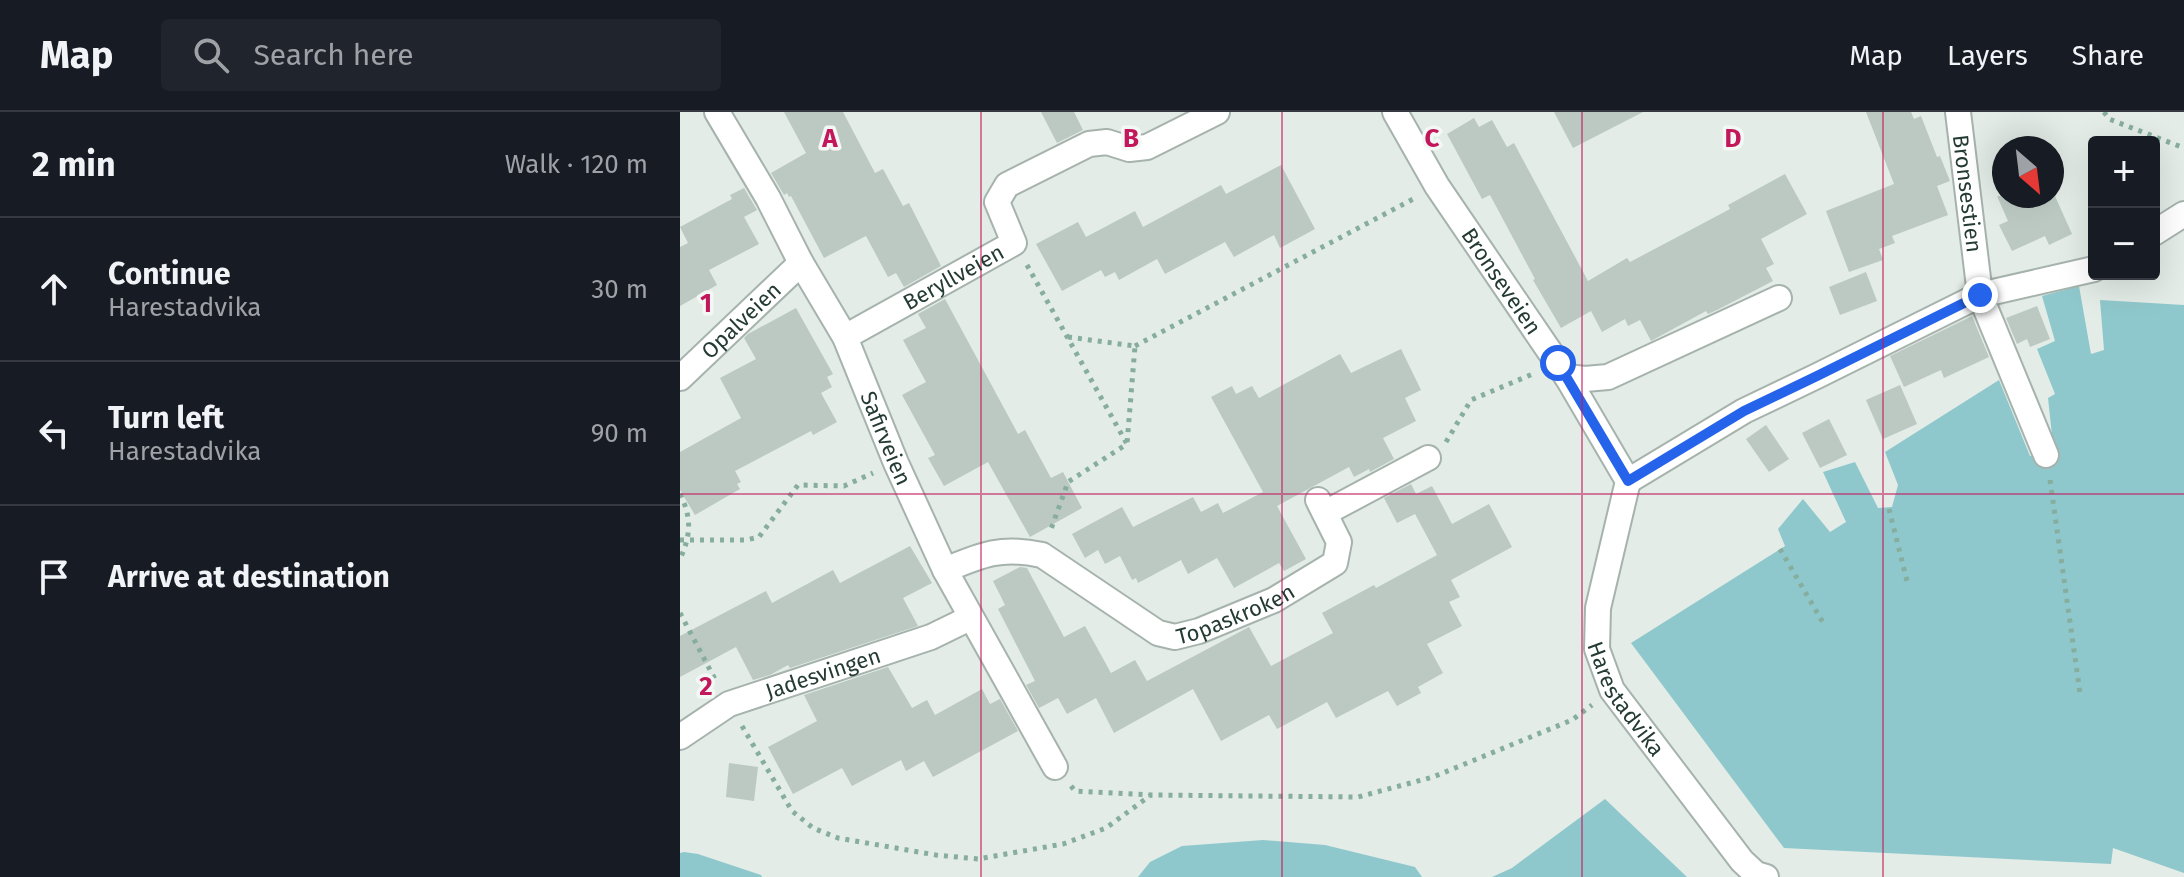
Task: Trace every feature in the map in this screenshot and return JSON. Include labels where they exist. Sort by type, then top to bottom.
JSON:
[{"type":"street","name":"Safirveien","points":[[717,112],[845,337],[896,463],[945,570],[1055,767]]},
{"type":"street","name":"Beryllveien","points":[[845,337],[1014,243],[997,202],[1007,185],[1089,144],[1107,142],[1129,149],[1147,147],[1217,112]]},
{"type":"street","name":"Bronsestien","points":[[1958,112],[1980,295],[2046,455]]},
{"type":"street","name":"Bronseveien","points":[[1405,115],[1437,186],[1562,370]]},
{"type":"street","points":[[2160,229],[2184,214]]},
{"type":"street","name":"Opalveien","points":[[680,378],[801,263]]},
{"type":"street","points":[[1562,370],[1628,481],[1744,411],[1980,295],[2088,270]]},
{"type":"street","points":[[1562,370],[1585,379],[1608,377],[1779,298]]},
{"type":"street","name":"Topaskroken","points":[[945,570],[985,553],[1020,550],[1042,555],[1158,633],[1175,637],[1199,631],[1274,600],[1335,563],[1339,542],[1321,507],[1428,458]]},
{"type":"street","name":"Harestadvika","points":[[1628,481],[1598,608],[1597,649],[1612,690],[1742,861],[1756,874],[1766,877]]},
{"type":"street","name":"Jadesvingen","points":[[680,737],[729,704],[931,637],[970,618]]},
{"type":"path","points":[[2104,112],[2109,119],[2184,148]]},
{"type":"path","points":[[1067,336],[1135,346],[1437,186]]},
{"type":"path","points":[[1014,243],[1127,444]]},
{"type":"path","points":[[1127,444],[1135,346]]},
{"type":"path","points":[[1428,458],[1449,439],[1471,400],[1562,370]]},
{"type":"path","points":[[1042,555],[1068,482],[1127,444]]},
{"type":"path","points":[[2046,455],[2080,693]]},
{"type":"path","points":[[680,540],[746,540],[759,537],[798,485],[844,486],[896,463]]},
{"type":"path","points":[[680,494],[687,508],[689,539],[680,559]]},
{"type":"path","points":[[1889,509],[1907,581]]},
{"type":"path","points":[[1780,549],[1825,626]]},
{"type":"path","points":[[680,613],[792,811],[813,828],[838,838],[978,859],[1063,844],[1106,828],[1151,795]]},
{"type":"path","points":[[1055,767],[1075,791],[1358,797],[1433,777],[1572,720],[1612,690]]},
{"type":"water","points":[[2079,286],[2091,354],[2104,350],[2100,300],[2184,305],[2184,873],[2113,848],[2111,864],[1784,848],[1631,643],[1785,546],[1778,529],[1803,499],[1830,532],[1846,522],[1823,472],[1855,462],[1878,508],[1892,507],[1898,485],[1885,452],[1999,380],[2030,456],[2054,454],[2048,398],[2055,394],[2037,349],[2055,341],[2042,296]]},
{"type":"water","points":[[1605,799],[1687,877],[1492,877],[1512,868]]},
{"type":"water","points":[[1263,840],[1325,845],[1415,867],[1422,877],[1138,877],[1150,862],[1182,846]]},
{"type":"water","points":[[680,853],[762,877],[680,877]]},
{"type":"building","points":[[784,112],[843,112],[875,173],[883,169],[903,206],[909,203],[941,266],[904,287],[896,273],[888,277],[866,236],[824,258],[791,196],[787,193],[784,195],[771,173],[806,153]]},
{"type":"building","points":[[1041,112],[1074,112],[1083,130],[1057,143]]},
{"type":"building","points":[[1554,112],[1643,112],[1573,148]]},
{"type":"building","points":[[1866,112],[1911,112],[1914,119],[1921,116],[1950,181],[1937,186],[1948,215],[1892,236],[1895,243],[1879,249],[1883,260],[1849,272],[1826,211],[1894,184]]},
{"type":"building","points":[[1474,118],[1479,127],[1492,120],[1507,147],[1514,143],[1588,281],[1627,258],[1630,262],[1730,209],[1728,205],[1785,174],[1807,214],[1761,239],[1774,264],[1766,268],[1773,281],[1717,310],[1708,314],[1706,311],[1651,341],[1640,320],[1628,326],[1625,319],[1602,332],[1591,311],[1561,328],[1490,195],[1482,199],[1447,134]]},
{"type":"building","points":[[1281,165],[1315,229],[1280,248],[1274,235],[1234,257],[1225,242],[1165,274],[1157,259],[1119,280],[1115,272],[1105,277],[1101,270],[1062,291],[1036,244],[1078,222],[1086,237],[1135,211],[1143,227],[1221,185],[1226,194]]},
{"type":"building","points":[[744,188],[757,210],[744,217],[759,244],[709,270],[717,285],[680,306],[680,247],[688,243],[680,227],[732,199],[730,195]]},
{"type":"building","points":[[2002,208],[2060,208],[2072,234],[2049,245],[2045,236],[2012,251],[1999,225],[2008,221]]},
{"type":"building","points":[[1866,272],[1877,301],[1840,315],[1829,287]]},
{"type":"building","points":[[945,299],[1018,434],[1025,430],[1051,478],[1063,472],[1082,508],[1030,537],[988,462],[944,486],[928,458],[935,455],[902,395],[926,382],[903,340],[926,328],[918,314]]},
{"type":"building","points":[[2037,306],[2050,339],[2030,347],[2027,339],[2017,344],[2006,318]]},
{"type":"building","points":[[796,308],[833,374],[827,377],[832,387],[821,393],[837,422],[813,435],[811,431],[735,471],[741,482],[737,484],[740,489],[695,515],[680,490],[680,452],[741,418],[720,378],[756,359],[744,338],[748,334]]},
{"type":"building","points":[[1972,316],[1989,357],[1944,378],[1941,370],[1904,387],[1890,356]]},
{"type":"building","points":[[1401,349],[1421,390],[1405,398],[1416,421],[1383,438],[1394,459],[1354,477],[1349,467],[1277,506],[1306,559],[1284,571],[1279,563],[1234,588],[1217,558],[1188,574],[1181,560],[1138,583],[1136,578],[1132,580],[1120,556],[1105,564],[1098,550],[1085,558],[1072,534],[1122,507],[1133,527],[1193,497],[1201,512],[1218,503],[1223,513],[1263,492],[1211,397],[1232,386],[1236,394],[1252,386],[1259,398],[1340,354],[1351,373]]},
{"type":"building","points":[[1900,385],[1917,424],[1883,439],[1866,400]]},
{"type":"building","points":[[1829,419],[1847,455],[1820,468],[1802,433]]},
{"type":"building","points":[[1766,425],[1789,459],[1769,472],[1746,439]]},
{"type":"building","points":[[1411,484],[1416,494],[1432,486],[1452,524],[1489,504],[1512,547],[1451,580],[1460,597],[1449,602],[1462,626],[1427,644],[1443,673],[1418,687],[1421,693],[1397,706],[1388,691],[1336,718],[1327,702],[1277,729],[1269,715],[1221,741],[1193,689],[1114,733],[1096,698],[1067,714],[1058,698],[1039,708],[1026,685],[1035,681],[998,609],[1005,605],[993,581],[1020,567],[1027,568],[1064,637],[1085,626],[1111,673],[1135,660],[1147,681],[1249,627],[1271,666],[1333,633],[1322,613],[1437,555],[1415,514],[1397,523],[1384,498]]},
{"type":"building","points":[[910,546],[932,583],[903,598],[918,626],[790,668],[788,665],[753,680],[736,647],[680,677],[680,636],[766,591],[772,603],[833,570],[840,583]]},
{"type":"building","points":[[888,667],[912,708],[927,700],[935,715],[982,689],[990,704],[1000,699],[1018,731],[933,777],[924,761],[906,771],[901,760],[852,786],[842,768],[793,794],[768,747],[817,721],[804,695]]},
{"type":"building","points":[[729,763],[758,767],[754,801],[726,797]]},
{"type":"route","points":[[1558,363],[1628,481],[1744,411],[1980,295]]}]
